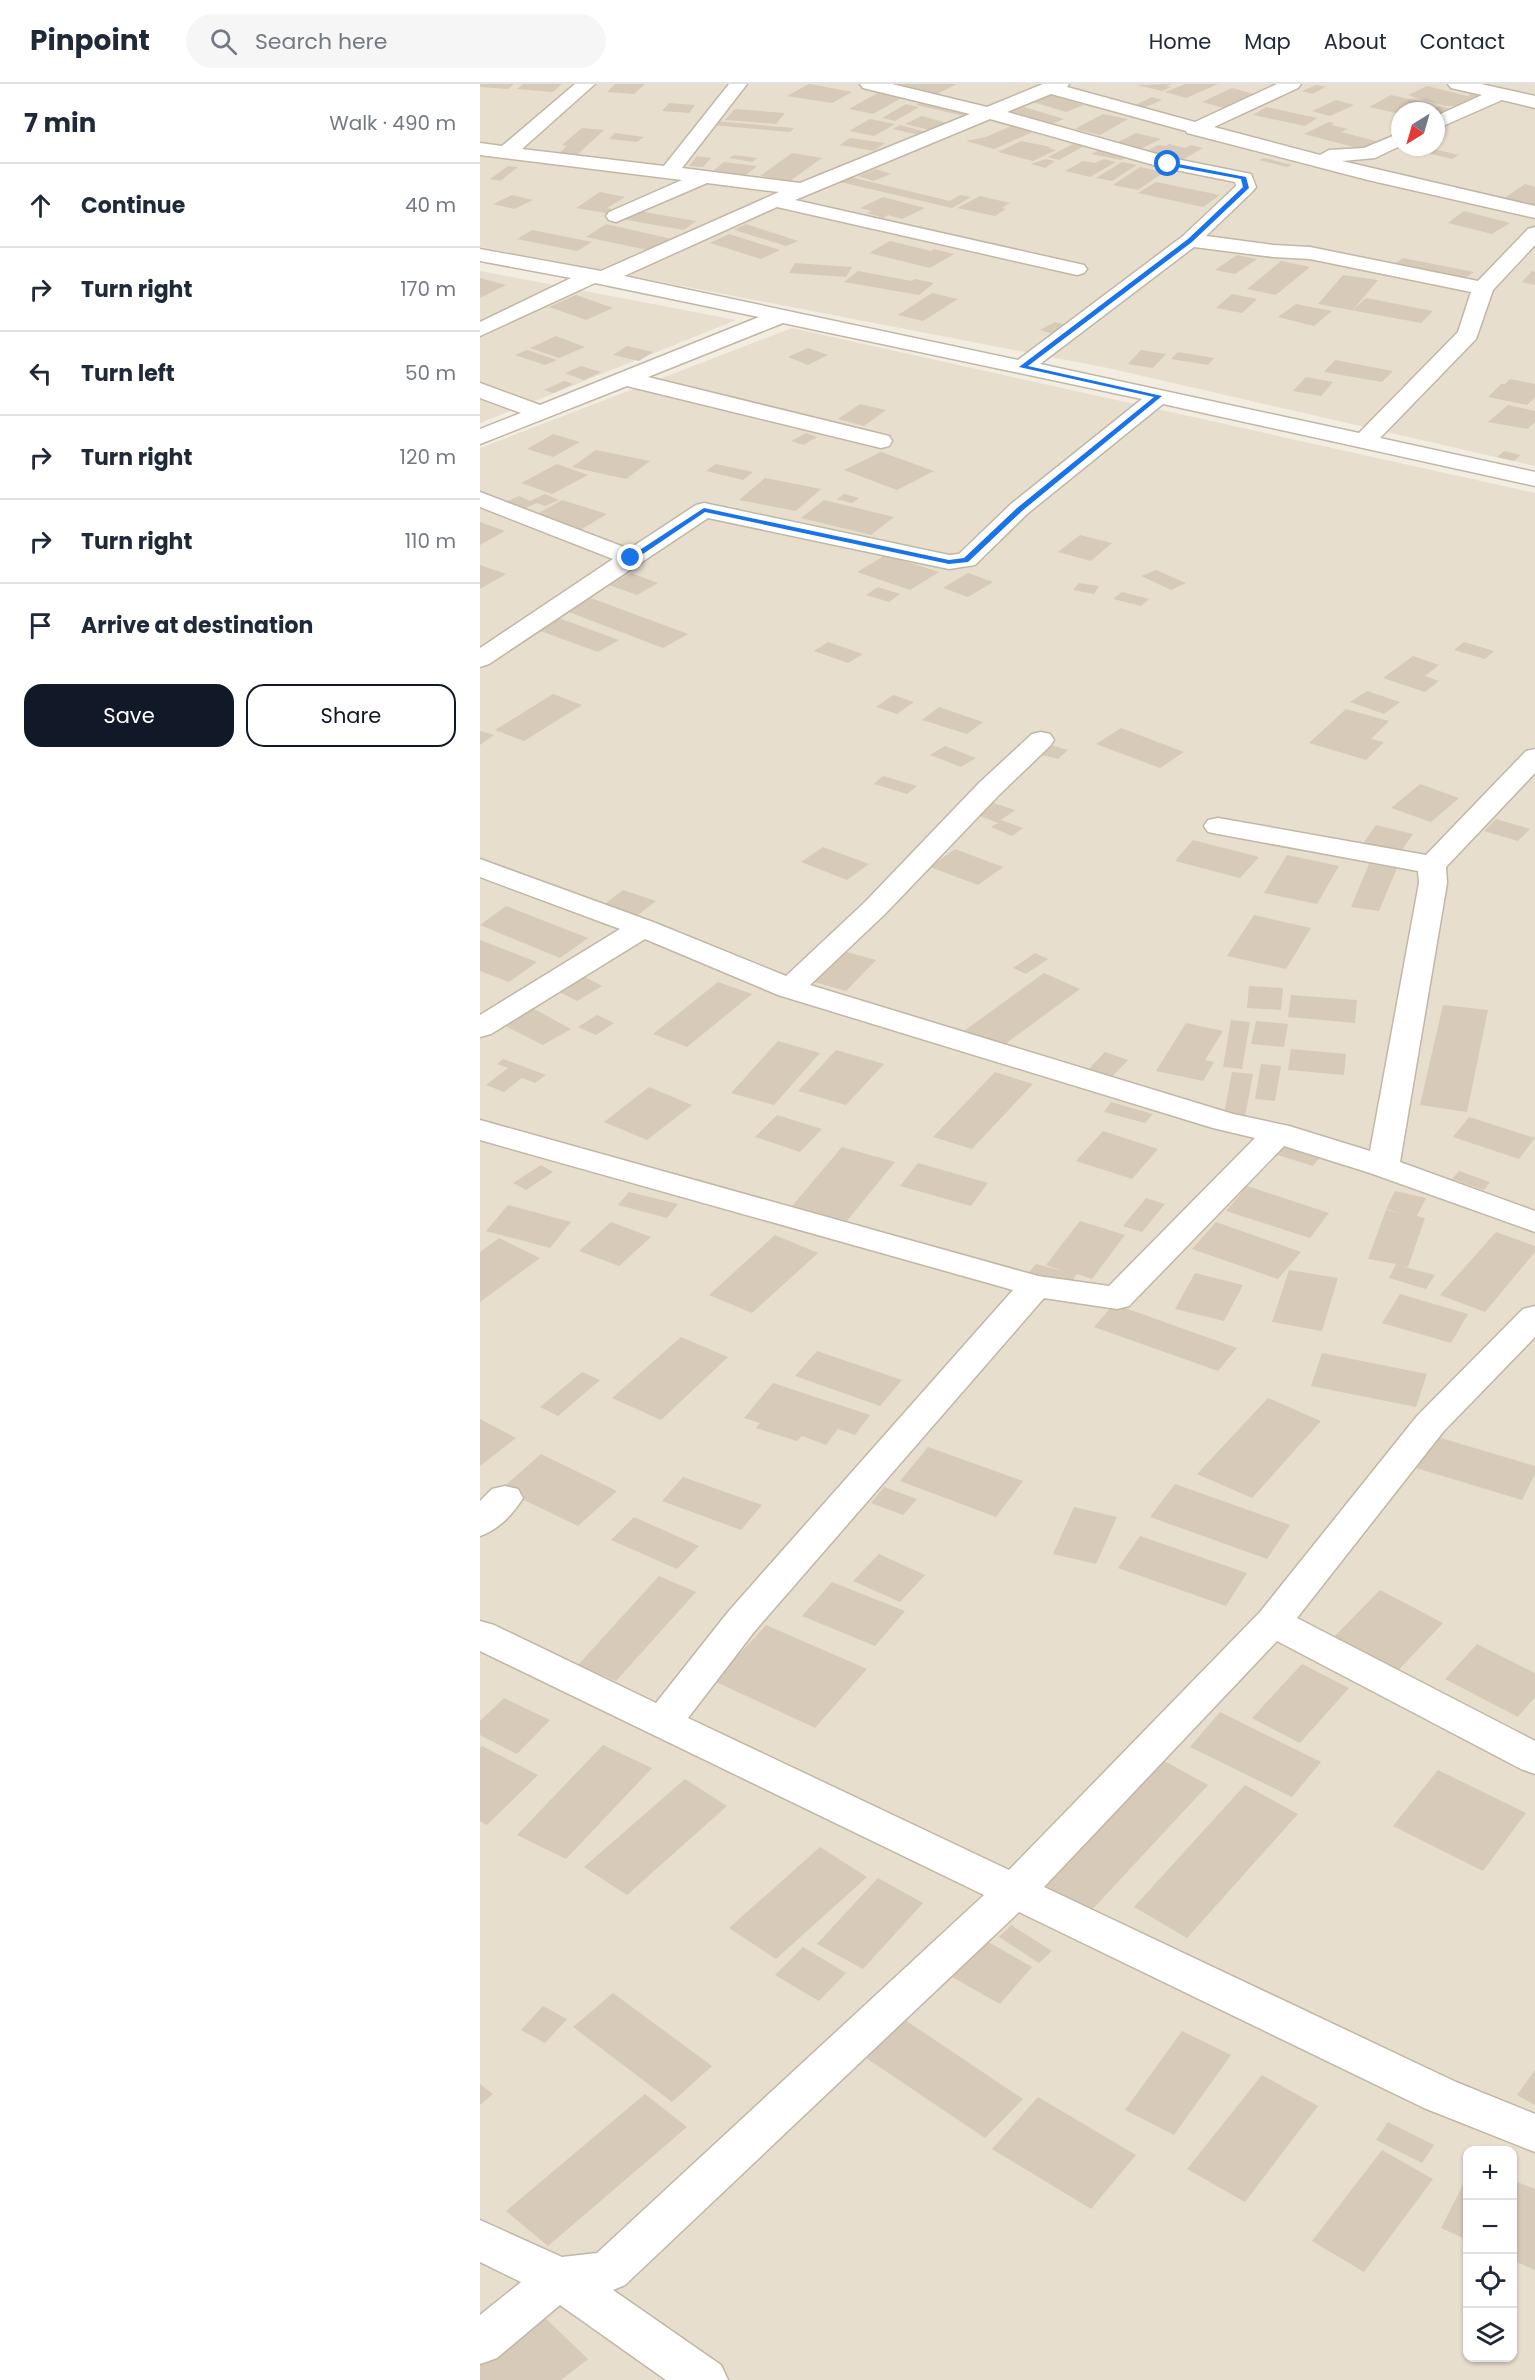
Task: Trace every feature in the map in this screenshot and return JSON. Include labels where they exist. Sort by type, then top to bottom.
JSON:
[{"type":"street","points":[[508,151],[586,84]]},
{"type":"street","points":[[670,171],[738,84]]},
{"type":"street","points":[[869,84],[989,113],[1168,164],[1244,178],[1246,188],[1190,240],[1022,367]]},
{"type":"street","points":[[1194,129],[1292,84]]},
{"type":"street","points":[[1457,84],[1535,102]]},
{"type":"street","points":[[480,330],[802,189],[1054,86],[1194,129],[1300,157],[1535,212]]},
{"type":"street","points":[[1245,86],[1272,93]]},
{"type":"street","points":[[1445,119],[1500,94]]},
{"type":"street","points":[[1300,157],[1368,154],[1391,143]]},
{"type":"street","points":[[480,148],[802,189]]},
{"type":"street","points":[[616,216],[707,176]]},
{"type":"street","points":[[775,201],[1077,269]]},
{"type":"street","points":[[1365,440],[1468,334],[1483,288],[1533,237]]},
{"type":"street","points":[[1190,240],[1273,251],[1310,253],[1483,288]]},
{"type":"street","points":[[480,255],[597,277],[1159,396],[1535,479]]},
{"type":"street","points":[[480,437],[780,316]]},
{"type":"street","points":[[624,378],[759,414],[881,441]]},
{"type":"street","points":[[480,390],[542,413]]},
{"type":"street","points":[[480,659],[704,510],[949,562],[966,560],[1020,510],[1159,396]]},
{"type":"street","points":[[480,499],[631,558]]},
{"type":"street","points":[[789,989],[875,908],[989,789],[1041,740]]},
{"type":"street","points":[[1383,1166],[1433,883],[1432,865],[1535,757]]},
{"type":"street","points":[[1218,826],[1432,865]]},
{"type":"street","points":[[480,867],[643,928],[789,989],[1224,1122],[1278,1133],[1383,1166],[1535,1222]]},
{"type":"street","points":[[480,1028],[643,928]]},
{"type":"street","points":[[480,1130],[1036,1286],[1117,1298],[1278,1133]]},
{"type":"street","points":[[663,1722],[741,1622],[1036,1286]]},
{"type":"street","points":[[480,2343],[559,2278],[609,2271],[1016,1890],[1273,1622],[1430,1425],[1535,1317]]},
{"type":"street","points":[[480,1523],[506,1498]]},
{"type":"street","points":[[1273,1622],[1535,1759]]},
{"type":"street","points":[[480,1635],[1440,2095],[1535,2133]]},
{"type":"street","points":[[480,2240],[559,2278],[704,2380]]},
{"type":"shaded area","points":[[480,84],[1535,84],[1535,466],[1108,368],[480,247]]},
{"type":"shaded area","points":[[480,271],[736,320],[480,423]]},
{"type":"shaded area","points":[[792,328],[1535,493],[1535,2380],[480,2380],[480,448]]},
{"type":"building","points":[[480,84],[514,84],[508,89],[480,87]]},
{"type":"building","points":[[523,84],[562,84],[553,92],[517,89]]},
{"type":"building","points":[[615,84],[645,84],[634,94],[607,92]]},
{"type":"building","points":[[809,84],[852,92],[832,103],[787,96]]},
{"type":"building","points":[[893,84],[957,84],[935,95]]},
{"type":"building","points":[[1171,84],[1166,86],[1171,87],[1162,91],[1137,85]]},
{"type":"building","points":[[1185,84],[1218,84],[1186,98],[1165,92]]},
{"type":"building","points":[[1316,85],[1326,87],[1312,94],[1302,91]]},
{"type":"building","points":[[1427,86],[1467,96],[1473,93],[1485,96],[1479,99],[1474,97],[1456,106],[1445,106],[1445,102],[1432,102],[1408,95]]},
{"type":"building","points":[[1232,88],[1254,94],[1224,108],[1202,102]]},
{"type":"building","points":[[881,91],[905,96],[873,114],[849,109]]},
{"type":"building","points":[[1051,95],[1084,105],[1066,112],[1033,102]]},
{"type":"building","points":[[1391,95],[1423,102],[1391,102],[1391,112],[1369,107]]},
{"type":"building","points":[[1152,97],[1162,100],[1139,110],[1129,108]]},
{"type":"building","points":[[1336,100],[1354,105],[1330,116],[1312,111]]},
{"type":"building","points":[[924,101],[971,113],[964,116],[916,105]]},
{"type":"building","points":[[669,103],[695,105],[689,113],[662,111]]},
{"type":"building","points":[[906,104],[919,107],[895,121],[882,118]]},
{"type":"building","points":[[1024,107],[1064,119],[1049,125],[1009,112]]},
{"type":"building","points":[[1266,107],[1317,118],[1305,126],[1253,115]]},
{"type":"building","points":[[735,109],[785,113],[776,124],[725,120]]},
{"type":"building","points":[[1103,114],[1128,119],[1100,135],[1075,129]]},
{"type":"building","points":[[922,116],[947,123],[930,130],[905,124]]},
{"type":"building","points":[[870,119],[895,124],[874,136],[849,131]]},
{"type":"building","points":[[716,121],[794,128],[790,132],[712,125]]},
{"type":"building","points":[[1329,122],[1334,123],[1331,125],[1348,129],[1341,132],[1380,142],[1365,150],[1304,134]]},
{"type":"building","points":[[900,125],[926,132],[919,135],[893,129]]},
{"type":"building","points":[[1011,126],[1033,132],[994,149],[966,141],[986,137]]},
{"type":"building","points":[[582,128],[604,130],[577,155],[559,153],[567,146],[562,145]]},
{"type":"building","points":[[615,133],[644,137],[637,142],[609,139]]},
{"type":"building","points":[[1136,133],[1161,139],[1136,151],[1112,145]]},
{"type":"building","points":[[850,138],[885,143],[874,151],[840,145]]},
{"type":"building","points":[[1021,141],[1056,150],[1033,161],[998,152]]},
{"type":"building","points":[[1073,144],[1084,146],[1059,160],[1048,157]]},
{"type":"building","points":[[1169,144],[1185,148],[1191,145],[1203,148],[1177,163],[1143,153],[1158,145]]},
{"type":"building","points":[[1100,150],[1128,157],[1121,160],[1091,154]]},
{"type":"building","points":[[1445,152],[1459,155],[1452,159],[1440,156],[1445,156]]},
{"type":"building","points":[[792,153],[822,158],[790,181],[760,176]]},
{"type":"building","points":[[734,155],[757,158],[752,162],[729,158]]},
{"type":"building","points":[[697,156],[711,158],[703,167],[689,166]]},
{"type":"building","points":[[1264,158],[1292,165],[1288,167],[1259,160]]},
{"type":"building","points":[[1046,159],[1055,161],[1045,168],[1031,164]]},
{"type":"building","points":[[1104,159],[1116,162],[1090,177],[1065,171],[1083,161],[1095,163]]},
{"type":"building","points":[[724,162],[757,166],[746,175],[713,171]]},
{"type":"building","points":[[1122,162],[1137,165],[1112,181],[1096,178]]},
{"type":"building","points":[[508,166],[518,167],[500,181],[490,179]]},
{"type":"building","points":[[1140,167],[1164,172],[1138,190],[1113,185]]},
{"type":"building","points":[[876,169],[891,174],[873,181],[858,176]]},
{"type":"building","points":[[850,177],[950,201],[960,195],[971,197],[952,208],[840,182]]},
{"type":"building","points":[[1156,182],[1220,195],[1203,207],[1138,193]]},
{"type":"building","points":[[1525,184],[1535,187],[1535,207],[1503,199]]},
{"type":"building","points":[[600,192],[625,197],[607,208],[612,209],[606,213],[576,208]]},
{"type":"building","points":[[512,195],[533,200],[514,209],[493,204]]},
{"type":"building","points":[[980,196],[1010,203],[1002,208],[1006,209],[995,216],[957,208]]},
{"type":"building","points":[[883,197],[925,208],[902,219],[888,215],[883,218],[867,213],[872,211],[860,208]]},
{"type":"building","points":[[633,210],[696,221],[684,230],[621,219]]},
{"type":"building","points":[[1464,211],[1510,223],[1492,234],[1448,223]]},
{"type":"building","points":[[606,224],[672,239],[652,251],[586,237]]},
{"type":"building","points":[[746,224],[798,241],[786,246],[734,230]]},
{"type":"building","points":[[532,230],[592,242],[577,251],[517,239]]},
{"type":"building","points":[[729,234],[780,250],[761,259],[710,243]]},
{"type":"building","points":[[890,241],[954,254],[930,268],[869,253]]},
{"type":"building","points":[[1237,255],[1257,259],[1235,274],[1215,270]]},
{"type":"building","points":[[1403,258],[1474,272],[1460,282],[1390,267]]},
{"type":"building","points":[[1281,261],[1310,267],[1276,295],[1247,289]]},
{"type":"building","points":[[795,263],[852,267],[846,277],[789,273]]},
{"type":"building","points":[[858,271],[934,283],[919,295],[844,282]]},
{"type":"building","points":[[1532,271],[1535,272],[1535,285],[1522,282]]},
{"type":"building","points":[[1343,275],[1378,280],[1353,310],[1366,298],[1433,311],[1421,323],[1318,304]]},
{"type":"building","points":[[480,278],[506,285],[480,298]]},
{"type":"building","points":[[932,293],[958,299],[923,321],[898,315]]},
{"type":"building","points":[[1232,294],[1257,299],[1242,313],[1216,308]]},
{"type":"building","points":[[576,295],[613,308],[586,320],[549,307]]},
{"type":"building","points":[[1296,304],[1332,311],[1314,326],[1278,317]]},
{"type":"building","points":[[1055,322],[1067,325],[1053,334],[1040,330]]},
{"type":"building","points":[[556,336],[585,347],[559,358],[530,348]]},
{"type":"building","points":[[627,346],[653,352],[639,361],[613,355]]},
{"type":"building","points":[[808,348],[828,355],[808,365],[788,357]]},
{"type":"building","points":[[527,350],[557,360],[545,365],[515,355]]},
{"type":"building","points":[[1141,350],[1166,354],[1153,368],[1128,364]]},
{"type":"building","points":[[1178,352],[1214,358],[1208,365],[1171,359]]},
{"type":"building","points":[[1335,360],[1393,371],[1382,382],[1324,372]]},
{"type":"building","points":[[581,366],[601,372],[584,380],[565,373]]},
{"type":"building","points":[[1306,377],[1333,382],[1321,396],[1293,391]]},
{"type":"building","points":[[1510,379],[1535,384],[1535,397],[1527,405],[1488,397],[1501,384],[1505,384]]},
{"type":"building","points":[[564,381],[574,384],[553,393],[544,390]]},
{"type":"building","points":[[860,404],[886,410],[864,426],[838,419]]},
{"type":"building","points":[[1508,405],[1535,411],[1535,422],[1527,429],[1488,422]]},
{"type":"building","points":[[806,433],[817,437],[803,445],[791,441]]},
{"type":"building","points":[[553,434],[580,442],[553,457],[527,449]]},
{"type":"building","points":[[596,450],[650,461],[626,479],[572,467]]},
{"type":"building","points":[[1504,451],[1521,455],[1514,461],[1497,457]]},
{"type":"building","points":[[881,452],[934,471],[897,490],[844,470]]},
{"type":"building","points":[[557,464],[588,475],[552,494],[521,483]]},
{"type":"building","points":[[716,464],[753,472],[743,480],[706,471]]},
{"type":"building","points":[[765,478],[821,489],[796,511],[739,500]]},
{"type":"building","points":[[545,494],[559,500],[545,506],[537,503],[517,512],[499,505],[519,496],[530,501]]},
{"type":"building","points":[[844,494],[859,498],[852,503],[837,499]]},
{"type":"building","points":[[562,500],[607,514],[575,533],[530,518]]},
{"type":"building","points":[[824,500],[894,517],[871,535],[801,518]]},
{"type":"building","points":[[480,522],[505,531],[480,545]]},
{"type":"building","points":[[1080,535],[1112,543],[1091,561],[1058,552]]},
{"type":"building","points":[[886,555],[939,572],[910,590],[857,572]]},
{"type":"building","points":[[480,565],[506,574],[480,589]]},
{"type":"building","points":[[1156,570],[1186,583],[1171,590],[1141,576]]},
{"type":"building","points":[[631,573],[658,583],[637,595],[609,585]]},
{"type":"building","points":[[968,573],[993,582],[968,597],[943,588]]},
{"type":"building","points":[[1079,583],[1099,586],[1094,594],[1073,590]]},
{"type":"building","points":[[878,587],[900,594],[889,602],[866,595]]},
{"type":"building","points":[[1122,592],[1149,599],[1141,606],[1113,599]]},
{"type":"building","points":[[591,598],[688,634],[663,648],[566,611]]},
{"type":"building","points":[[556,617],[619,640],[598,652],[535,629]]},
{"type":"building","points":[[828,642],[863,654],[848,663],[814,651]]},
{"type":"building","points":[[1464,642],[1494,651],[1485,659],[1454,650]]},
{"type":"building","points":[[1413,656],[1439,665],[1425,676],[1439,681],[1425,692],[1383,678]]},
{"type":"building","points":[[1367,691],[1400,702],[1384,714],[1350,702]]},
{"type":"building","points":[[553,694],[582,705],[524,741],[495,730]]},
{"type":"building","points":[[893,695],[914,702],[897,714],[876,707]]},
{"type":"building","points":[[939,707],[983,722],[967,734],[922,720]]},
{"type":"building","points":[[1346,709],[1389,721],[1371,739],[1384,742],[1366,760],[1309,743]]},
{"type":"building","points":[[1121,728],[1184,752],[1160,768],[1096,744]]},
{"type":"building","points":[[480,731],[494,735],[480,745]]},
{"type":"building","points":[[1044,743],[1068,750],[1058,759],[1034,753]]},
{"type":"building","points":[[945,746],[976,758],[961,767],[930,755]]},
{"type":"building","points":[[883,776],[917,786],[907,794],[874,784]]},
{"type":"building","points":[[1420,784],[1459,798],[1431,822],[1391,808]]},
{"type":"building","points":[[984,800],[1015,810],[1001,820],[1023,828],[1012,836],[991,827],[998,823],[970,812]]},
{"type":"building","points":[[1496,819],[1530,829],[1518,841],[1484,831]]},
{"type":"building","points":[[1376,825],[1413,834],[1400,853],[1362,845]]},
{"type":"building","points":[[1193,840],[1259,857],[1240,878],[1175,861]]},
{"type":"building","points":[[823,847],[869,864],[847,880],[801,862]]},
{"type":"building","points":[[955,849],[1003,867],[978,885],[930,867]]},
{"type":"building","points":[[1287,855],[1339,866],[1317,904],[1264,893]]},
{"type":"building","points":[[1369,864],[1397,868],[1379,911],[1351,907]]},
{"type":"building","points":[[623,890],[656,901],[630,921],[597,910]]},
{"type":"building","points":[[506,906],[588,938],[560,958],[480,925]]},
{"type":"building","points":[[1254,915],[1311,928],[1286,969],[1227,956]]},
{"type":"building","points":[[480,940],[537,962],[509,982],[480,971]]},
{"type":"building","points":[[836,949],[876,960],[846,991],[807,980]]},
{"type":"building","points":[[1035,953],[1048,959],[1026,974],[1013,968]]},
{"type":"building","points":[[577,973],[602,986],[577,1001],[552,988]]},
{"type":"building","points":[[1044,973],[1080,989],[1001,1047],[964,1031]]},
{"type":"building","points":[[718,982],[752,994],[687,1047],[653,1034]]},
{"type":"building","points":[[1249,986],[1283,988],[1281,1010],[1247,1008]]},
{"type":"building","points":[[1291,995],[1357,1000],[1355,1023],[1288,1017]]},
{"type":"building","points":[[523,1003],[571,1029],[543,1045],[494,1020]]},
{"type":"building","points":[[1443,1005],[1488,1010],[1467,1112],[1420,1105]]},
{"type":"building","points":[[597,1015],[614,1023],[596,1035],[578,1027]]},
{"type":"building","points":[[1231,1020],[1250,1022],[1242,1069],[1223,1067]]},
{"type":"building","points":[[1256,1021],[1288,1024],[1284,1047],[1251,1044]]},
{"type":"building","points":[[1186,1023],[1223,1031],[1205,1060],[1214,1062],[1203,1081],[1156,1071]]},
{"type":"building","points":[[778,1041],[820,1053],[774,1105],[731,1093]]},
{"type":"building","points":[[1291,1049],[1346,1054],[1344,1075],[1288,1070]]},
{"type":"building","points":[[836,1050],[884,1064],[846,1105],[798,1091]]},
{"type":"building","points":[[1105,1052],[1128,1060],[1106,1083],[1083,1075]]},
{"type":"building","points":[[503,1059],[546,1075],[535,1083],[522,1078],[504,1092],[486,1085],[508,1068],[497,1064]]},
{"type":"building","points":[[1261,1064],[1281,1066],[1275,1101],[1255,1099]]},
{"type":"building","points":[[995,1072],[1033,1084],[972,1149],[933,1137]]},
{"type":"building","points":[[1232,1072],[1253,1074],[1244,1122],[1223,1119]]},
{"type":"building","points":[[649,1087],[692,1105],[647,1140],[604,1122]]},
{"type":"building","points":[[1111,1102],[1153,1114],[1145,1123],[1104,1112]]},
{"type":"building","points":[[777,1115],[822,1129],[800,1152],[755,1137]]},
{"type":"building","points":[[1469,1117],[1535,1138],[1519,1159],[1453,1137]]},
{"type":"building","points":[[1103,1131],[1158,1149],[1132,1179],[1076,1161]]},
{"type":"building","points":[[1281,1141],[1322,1155],[1313,1166],[1271,1153]]},
{"type":"building","points":[[842,1147],[895,1162],[846,1222],[792,1206]]},
{"type":"building","points":[[918,1163],[988,1183],[971,1206],[900,1186]]},
{"type":"building","points":[[541,1165],[553,1172],[526,1190],[513,1183]]},
{"type":"building","points":[[1459,1171],[1490,1182],[1484,1190],[1452,1179]]},
{"type":"building","points":[[1247,1186],[1329,1213],[1310,1238],[1226,1211]]},
{"type":"building","points":[[1395,1191],[1426,1198],[1417,1216],[1425,1218],[1408,1267],[1401,1266],[1435,1275],[1426,1289],[1389,1278],[1396,1264],[1368,1259],[1386,1210],[1403,1214],[1386,1209]]},
{"type":"building","points":[[629,1192],[678,1204],[667,1218],[618,1205]]},
{"type":"building","points":[[1146,1198],[1165,1204],[1142,1232],[1123,1226]]},
{"type":"building","points":[[508,1205],[571,1222],[550,1248],[486,1231]]},
{"type":"building","points":[[1080,1221],[1125,1235],[1092,1279],[1077,1274],[1065,1290],[1025,1277],[1036,1264],[1063,1271],[1046,1265]]},
{"type":"building","points":[[611,1222],[651,1237],[619,1266],[579,1251]]},
{"type":"building","points":[[1216,1222],[1301,1252],[1278,1279],[1192,1249]]},
{"type":"building","points":[[1496,1232],[1535,1246],[1535,1252],[1485,1312],[1440,1295]]},
{"type":"building","points":[[775,1235],[818,1253],[752,1313],[709,1295]]},
{"type":"building","points":[[499,1238],[540,1258],[480,1302],[480,1252]]},
{"type":"building","points":[[1289,1270],[1338,1278],[1322,1331],[1272,1322]]},
{"type":"building","points":[[1195,1273],[1243,1285],[1224,1321],[1175,1309]]},
{"type":"building","points":[[1400,1294],[1468,1314],[1451,1343],[1382,1323]]},
{"type":"building","points":[[1114,1304],[1237,1348],[1218,1371],[1094,1327]]},
{"type":"building","points":[[681,1337],[728,1357],[661,1420],[612,1398]]},
{"type":"building","points":[[817,1351],[902,1380],[880,1406],[795,1376]]},
{"type":"building","points":[[1322,1353],[1427,1374],[1416,1407],[1311,1386]]},
{"type":"building","points":[[582,1372],[600,1380],[558,1416],[540,1407]]},
{"type":"building","points":[[773,1383],[870,1415],[855,1435],[838,1429],[826,1445],[802,1436],[797,1441],[756,1428],[760,1423],[744,1418]]},
{"type":"building","points":[[1268,1398],[1321,1421],[1252,1498],[1197,1474]]},
{"type":"building","points":[[480,1419],[516,1438],[480,1466]]},
{"type":"building","points":[[1434,1436],[1535,1466],[1535,1474],[1522,1500],[1416,1468]]},
{"type":"building","points":[[928,1447],[1023,1481],[996,1517],[900,1481]]},
{"type":"building","points":[[541,1454],[617,1491],[578,1526],[501,1489]]},
{"type":"building","points":[[683,1477],[762,1505],[741,1530],[662,1501]]},
{"type":"building","points":[[1175,1484],[1290,1525],[1267,1559],[1150,1517]]},
{"type":"building","points":[[884,1487],[917,1499],[903,1515],[871,1503]]},
{"type":"building","points":[[1074,1507],[1117,1517],[1096,1564],[1053,1554]]},
{"type":"building","points":[[634,1517],[699,1546],[677,1569],[611,1540]]},
{"type":"building","points":[[1140,1536],[1247,1573],[1226,1606],[1118,1568]]},
{"type":"building","points":[[879,1554],[925,1575],[900,1602],[853,1581]]},
{"type":"building","points":[[659,1576],[696,1592],[616,1681],[578,1665]]},
{"type":"building","points":[[832,1582],[905,1611],[875,1646],[802,1616]]},
{"type":"building","points":[[1380,1590],[1443,1623],[1392,1677],[1328,1643]]},
{"type":"building","points":[[766,1625],[867,1669],[815,1728],[714,1681]]},
{"type":"building","points":[[1477,1644],[1535,1673],[1535,1697],[1518,1717],[1445,1679]]},
{"type":"building","points":[[1302,1664],[1349,1688],[1300,1743],[1252,1718]]},
{"type":"building","points":[[504,1698],[550,1720],[517,1754],[480,1735],[480,1721]]},
{"type":"building","points":[[1220,1712],[1321,1762],[1292,1797],[1190,1747]]},
{"type":"building","points":[[603,1745],[652,1768],[566,1859],[517,1835]]},
{"type":"building","points":[[482,1746],[538,1775],[487,1825],[480,1821],[480,1748]]},
{"type":"building","points":[[1159,1758],[1208,1785],[1090,1912],[1041,1884]]},
{"type":"building","points":[[1438,1770],[1526,1813],[1483,1871],[1393,1826]]},
{"type":"building","points":[[685,1779],[727,1806],[627,1895],[584,1867]]},
{"type":"building","points":[[1245,1785],[1298,1814],[1187,1938],[1134,1907]]},
{"type":"building","points":[[820,1847],[867,1877],[776,1959],[729,1928]]},
{"type":"building","points":[[878,1878],[923,1903],[863,1969],[817,1944]]},
{"type":"building","points":[[1011,1925],[1052,1951],[1039,1963],[999,1937]]},
{"type":"building","points":[[985,1940],[1032,1967],[1000,2004],[952,1977]]},
{"type":"building","points":[[803,1947],[846,1973],[819,2001],[775,1975]]},
{"type":"building","points":[[613,1993],[712,2066],[672,2102],[573,2027]]},
{"type":"building","points":[[543,2006],[567,2019],[545,2043],[521,2030]]},
{"type":"building","points":[[899,2016],[1023,2099],[985,2138],[860,2054]]},
{"type":"building","points":[[1182,2031],[1231,2055],[1174,2135],[1125,2110]]},
{"type":"building","points":[[1535,2070],[1535,2105],[1517,2095]]},
{"type":"building","points":[[1262,2075],[1318,2106],[1245,2202],[1187,2169]]},
{"type":"building","points":[[480,2084],[493,2094],[480,2105]]},
{"type":"building","points":[[645,2094],[687,2127],[548,2246],[506,2211]]},
{"type":"building","points":[[1038,2097],[1136,2155],[1091,2209],[992,2149]]},
{"type":"building","points":[[1388,2122],[1434,2145],[1422,2163],[1376,2140]]},
{"type":"building","points":[[1382,2150],[1433,2179],[1364,2272],[1312,2241]]},
{"type":"building","points":[[1517,2182],[1535,2189],[1535,2270],[1517,2262]]},
{"type":"building","points":[[1463,2185],[1463,2238],[1441,2228]]},
{"type":"building","points":[[541,2314],[588,2359],[561,2380],[480,2380],[480,2362]]},
{"type":"route","points":[[631,558],[704,510],[949,562],[966,560],[1020,510],[1159,396],[1022,367],[1190,240],[1246,188],[1244,178],[1168,164]]}]
